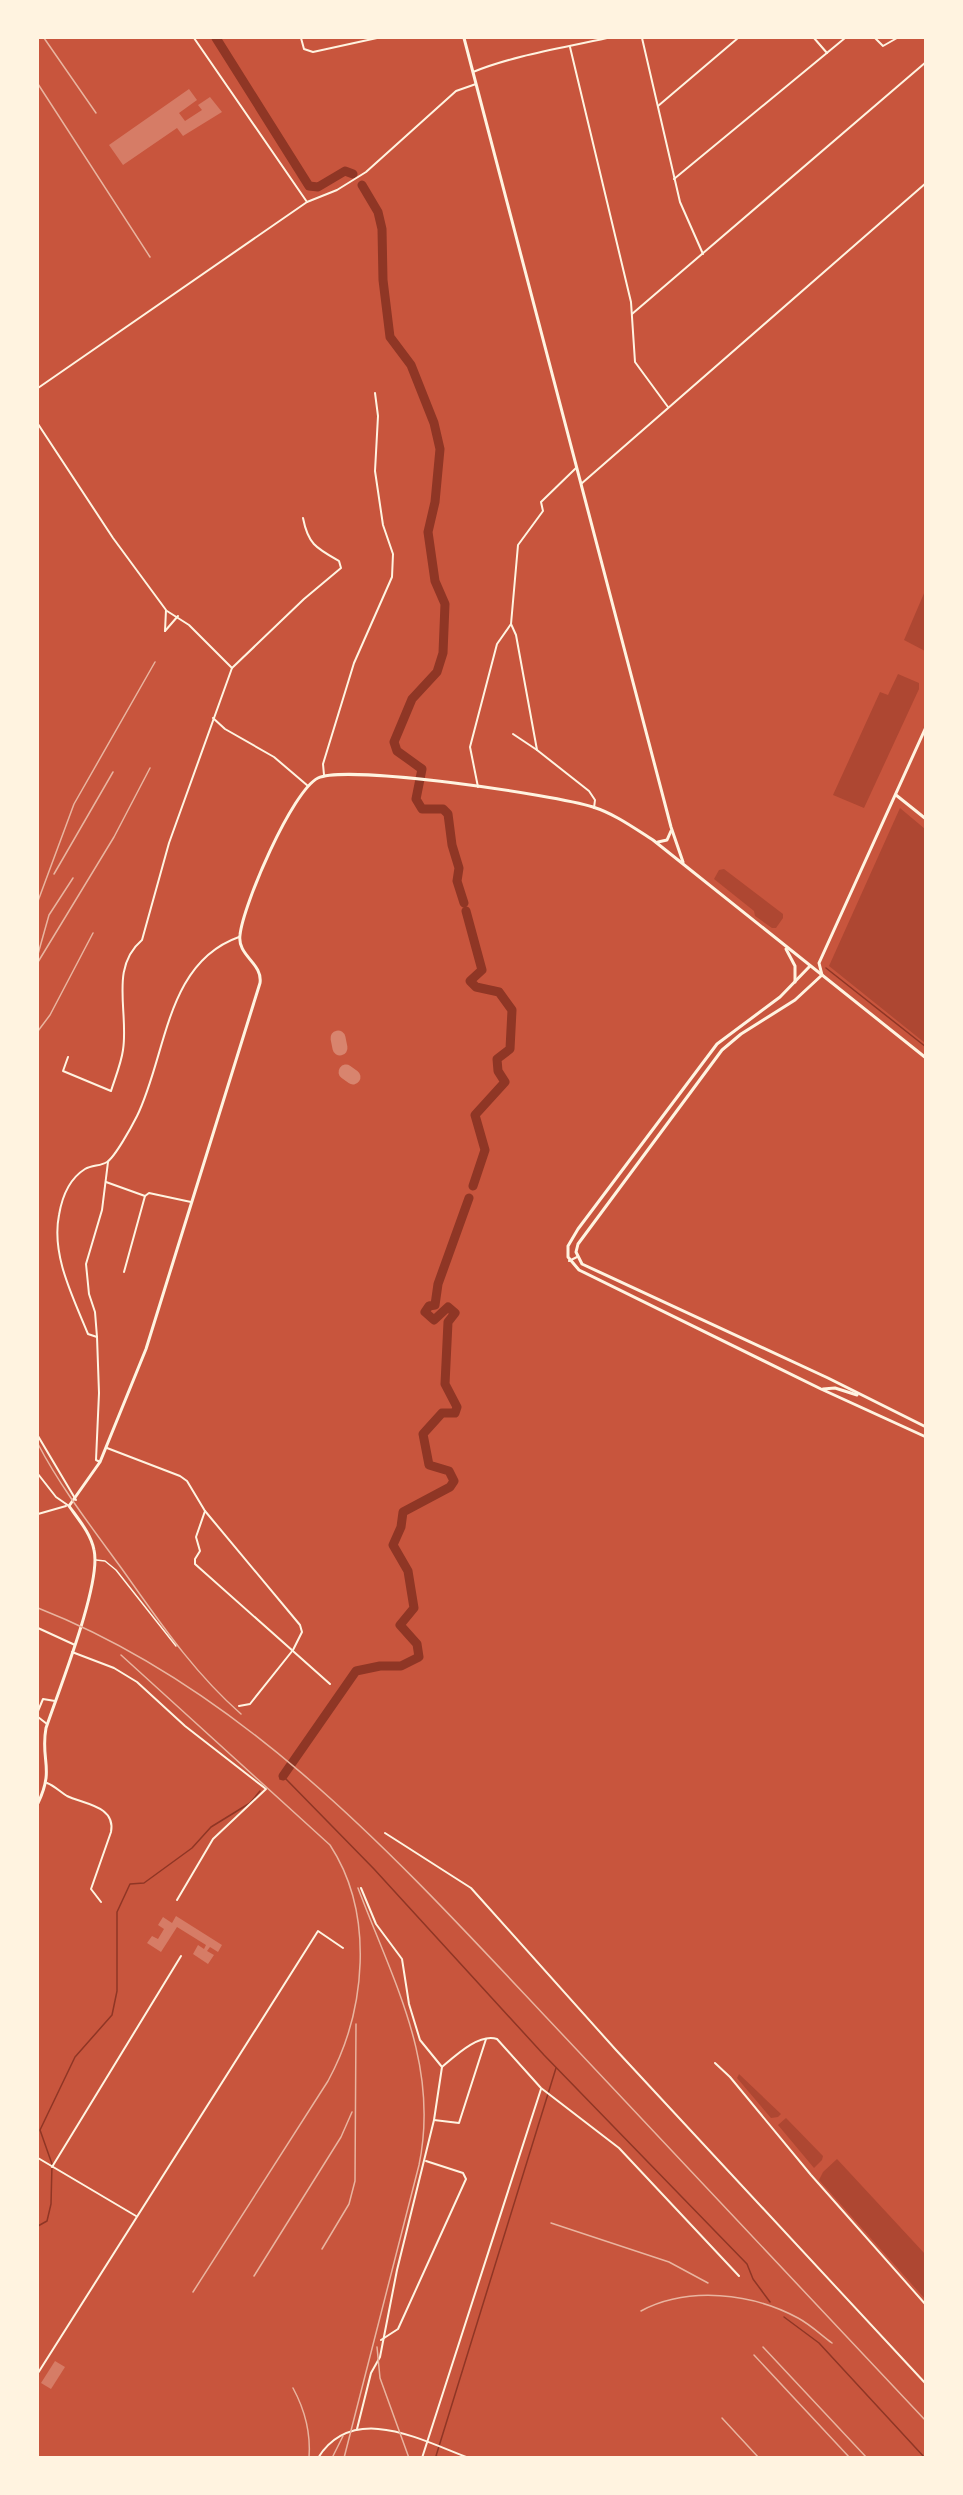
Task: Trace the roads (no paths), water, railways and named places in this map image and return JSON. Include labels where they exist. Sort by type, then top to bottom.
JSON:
[{"type":"street","points":[[194,38],[307,202]]},
{"type":"street","points":[[301,38],[304,49],[313,52],[377,38]]},
{"type":"street","points":[[464,38],[671,827],[684,864]]},
{"type":"street","points":[[473,72],[511,58],[607,38]]},
{"type":"street","points":[[642,38],[674,179],[689,228],[703,254]]},
{"type":"street","points":[[657,106],[738,38]]},
{"type":"street","points":[[814,38],[827,53]]},
{"type":"street","points":[[674,179],[845,38]]},
{"type":"street","points":[[874,38],[885,46],[897,38]]},
{"type":"street","points":[[570,47],[632,314],[635,362],[668,407]]},
{"type":"street","points":[[632,314],[926,62]]},
{"type":"street","points":[[38,388],[307,202],[354,181],[456,91],[476,84]]},
{"type":"street","points":[[581,484],[926,183]]},
{"type":"street","points":[[324,776],[323,764],[354,663],[392,577],[393,554],[382,525],[375,471],[378,416],[375,393]]},
{"type":"street","points":[[38,424],[113,538],[166,610],[178,616],[232,668]]},
{"type":"street","points":[[537,750],[516,635],[511,624],[518,544],[543,511],[541,502],[577,468]]},
{"type":"street","points":[[68,1057],[63,1071],[111,1091],[123,1052],[125,1018],[123,966],[131,950],[142,940],[170,843],[232,668],[304,599],[341,568],[339,561],[319,550],[310,540],[303,518]]},
{"type":"street","points":[[166,610],[165,631],[178,616]]},
{"type":"street","points":[[477,787],[470,747],[497,644],[511,624]]},
{"type":"street","points":[[213,718],[225,729],[274,757],[308,786]]},
{"type":"street","points":[[822,975],[819,963],[926,727]]},
{"type":"street","points":[[513,734],[589,791],[595,800],[594,808]]},
{"type":"street","points":[[38,1514],[68,1506],[76,1500],[107,1448],[146,1349],[260,983],[258,968],[243,951],[239,937],[273,846],[297,801],[308,786],[324,776],[345,773],[424,780],[538,795],[594,808],[653,840],[926,1058]]},
{"type":"street","points":[[896,795],[926,819]]},
{"type":"street","points":[[653,840],[661,842],[667,840],[671,827]]},
{"type":"street","points":[[100,1462],[96,1460],[99,1393],[97,1336],[86,1264],[102,1210],[108,1162],[138,1113],[177,999],[189,976],[212,950],[239,937]]},
{"type":"street","points":[[785,947],[795,966],[795,982]]},
{"type":"street","points":[[819,963],[810,966],[780,997],[717,1044],[650,1130],[568,1246],[569,1261],[579,1270],[821,1389],[926,1437]]},
{"type":"street","points":[[822,975],[795,1000],[741,1034],[722,1050],[618,1187],[578,1244],[577,1257],[582,1264],[926,1427]]},
{"type":"street","points":[[650,1130],[658,1136]]},
{"type":"street","points":[[97,1336],[88,1334],[60,1260],[58,1217],[68,1185],[86,1169],[108,1162]]},
{"type":"street","points":[[106,1182],[145,1196]]},
{"type":"street","points":[[612,1182],[618,1187]]},
{"type":"street","points":[[124,1272],[145,1196],[149,1193],[190,1202]]},
{"type":"street","points":[[569,1261],[577,1257]]},
{"type":"street","points":[[821,1389],[835,1389],[862,1396]]},
{"type":"street","points":[[38,1436],[76,1500]]},
{"type":"street","points":[[107,1448],[180,1476],[187,1481],[205,1511],[300,1625],[302,1632],[293,1650],[250,1704],[239,1706]]},
{"type":"street","points":[[38,1474],[68,1506],[89,1536],[95,1560],[75,1646],[47,1724],[44,1743],[47,1783],[38,1803]]},
{"type":"street","points":[[205,1511],[196,1537],[200,1551],[195,1564],[330,1684]]},
{"type":"street","points":[[38,1628],[75,1646]]},
{"type":"street","points":[[72,1652],[114,1668],[137,1682],[185,1726],[266,1789],[213,1839],[177,1900]]},
{"type":"street","points":[[47,1724],[38,1714],[43,1699],[55,1701]]},
{"type":"street","points":[[47,1783],[67,1796],[105,1810],[112,1822],[111,1832],[91,1889],[101,1902]]},
{"type":"street","points":[[385,1833],[471,1888],[624,2058],[926,2384]]},
{"type":"street","points":[[361,1888],[376,1924],[402,1959],[409,2004],[420,2040],[442,2067]]},
{"type":"street","points":[[38,2373],[318,1931],[343,1948]]},
{"type":"street","points":[[52,2167],[181,1956]]},
{"type":"street","points":[[357,2429],[371,2373],[380,2356],[381,2340],[434,2120],[442,2067],[461,2051],[486,2038],[492,2037],[500,2042],[541,2088],[619,2148],[739,2276]]},
{"type":"street","points":[[434,2120],[459,2123],[486,2038]]},
{"type":"street","points":[[715,2063],[730,2077],[811,2175],[926,2305]]},
{"type":"street","points":[[422,2457],[541,2088]]},
{"type":"street","points":[[38,2158],[136,2216]]},
{"type":"street","points":[[381,2340],[398,2329],[465,2179],[463,2173],[425,2160]]},
{"type":"street","points":[[318,2457],[333,2438],[357,2429],[391,2430],[469,2457]]},
{"type":"lane","points":[[95,1560],[105,1561],[116,1570],[176,1646]]},
{"type":"waterway","points":[[216,38],[309,186],[318,187],[345,171],[353,174]]},
{"type":"waterway","points":[[362,185],[378,212],[382,229],[383,280],[390,337],[411,365],[434,423],[440,449],[435,502],[428,532],[435,581],[445,604],[443,653],[437,672],[412,699],[394,742],[397,751],[422,769],[416,799],[422,809],[443,809],[448,814],[452,845],[459,868],[457,881],[464,903]]},
{"type":"waterway","points":[[466,911],[482,970],[470,981],[476,987],[499,992],[512,1010],[510,1049],[497,1059],[498,1071],[505,1082],[475,1115],[485,1150],[473,1186]]},
{"type":"waterway","points":[[826,968],[926,1047]]},
{"type":"waterway","points":[[283,1776],[356,1671],[380,1666],[401,1666],[419,1657],[417,1644],[400,1625],[414,1608],[408,1571],[393,1545],[401,1527],[403,1512],[450,1487],[454,1481],[449,1471],[429,1465],[423,1434],[442,1413],[455,1413],[457,1407],[445,1384],[448,1322],[455,1313],[448,1307],[434,1320],[425,1312],[429,1306],[435,1305],[438,1284],[469,1198]]},
{"type":"waterway","points":[[280,1779],[283,1776],[374,1869],[544,2055],[747,2264],[753,2279],[770,2302]]},
{"type":"waterway","points":[[38,2226],[47,2221],[51,2204],[52,2164],[40,2130],[75,2057],[112,2015],[117,1991],[117,1912],[130,1884],[144,1883],[192,1848],[211,1827],[250,1803],[260,1791]]},
{"type":"waterway","points":[[440,2458],[436,2456],[556,2068]]},
{"type":"waterway","points":[[784,2317],[819,2343],[925,2458]]},
{"type":"railway","points":[[44,38],[96,113]]},
{"type":"railway","points":[[38,84],[150,257]]},
{"type":"railway","points":[[38,901],[74,804],[155,662]]},
{"type":"railway","points":[[38,962],[114,837],[150,768]]},
{"type":"railway","points":[[54,874],[113,772]]},
{"type":"railway","points":[[38,954],[49,915],[73,878]]},
{"type":"railway","points":[[38,1031],[50,1015],[93,933]]},
{"type":"railway","points":[[38,1444],[78,1508],[163,1627],[207,1681],[241,1714]]},
{"type":"railway","points":[[38,1608],[116,1644],[188,1687],[257,1737],[323,1791],[445,1910],[926,2421]]},
{"type":"railway","points":[[121,1655],[330,1845],[344,1872],[354,1901],[359,1932],[360,1963],[357,1994],[351,2024],[341,2054],[328,2081],[193,2292]]},
{"type":"railway","points":[[344,2458],[419,2165],[424,2128],[423,2092],[410,2023],[358,1888]]},
{"type":"railway","points":[[322,2249],[349,2204],[355,2181],[356,2024]]},
{"type":"railway","points":[[254,2276],[341,2137],[352,2112]]},
{"type":"railway","points":[[551,2223],[669,2262],[708,2283]]},
{"type":"railway","points":[[641,2311],[679,2298],[699,2296],[741,2298],[780,2309],[812,2327],[832,2343]]},
{"type":"railway","points":[[377,2347],[380,2378],[409,2458]]},
{"type":"railway","points":[[763,2347],[867,2458]]},
{"type":"railway","points":[[754,2355],[850,2458]]},
{"type":"railway","points":[[293,2388],[306,2422],[309,2458]]},
{"type":"railway","points":[[722,2418],[759,2458]]},
{"type":"railway","points":[[332,2458],[343,2436]]}]
